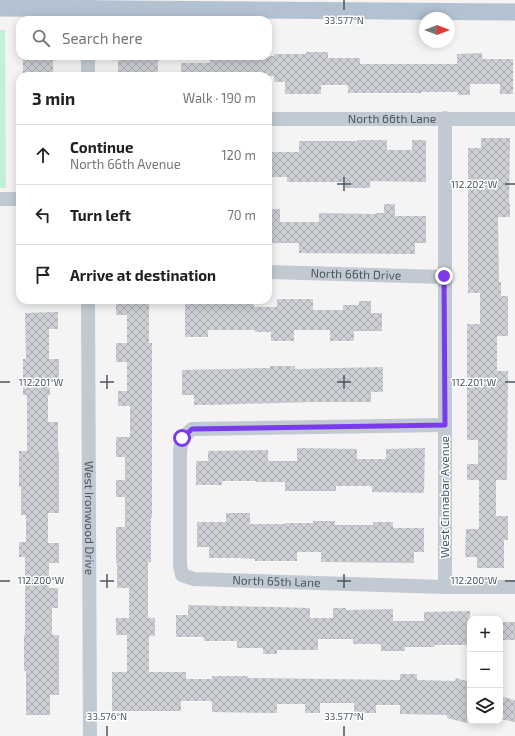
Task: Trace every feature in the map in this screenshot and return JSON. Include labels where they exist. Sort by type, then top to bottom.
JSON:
[{"type":"main road","points":[[0,8],[89,10],[515,12]]},
{"type":"street","points":[[88,60],[88,72]]},
{"type":"street","name":"West Cinnabar Avenue","points":[[445,118],[445,587]]},
{"type":"street","name":"North 66th Lane","points":[[272,119],[515,118]]},
{"type":"street","points":[[0,199],[16,199]]},
{"type":"street","name":"North 66th Drive","points":[[272,272],[444,276]]},
{"type":"street","name":"West Ironwood Drive","points":[[88,304],[90,736]]},
{"type":"street","name":"North 65th Lane","points":[[445,425],[192,429],[182,438],[180,451],[180,565],[182,575],[194,579],[515,588]]},
{"type":"green space","points":[[0,30],[5,30],[6,188],[0,188]]},
{"type":"building","points":[[306,52],[328,52],[328,58],[360,58],[360,64],[457,64],[457,54],[482,53],[482,59],[513,59],[513,94],[500,94],[500,84],[470,84],[470,95],[458,95],[458,92],[348,93],[348,85],[321,85],[321,94],[285,94],[285,82],[274,82],[272,72],[181,72],[181,63],[210,63],[210,60],[272,60],[272,56],[274,56],[274,54],[306,54]]},
{"type":"building","points":[[23,60],[53,60],[53,72],[23,72]]},
{"type":"building","points":[[118,60],[158,60],[158,72],[118,72]]},
{"type":"building","points":[[481,138],[510,138],[510,217],[498,217],[499,282],[501,282],[501,296],[508,296],[508,336],[497,336],[497,371],[508,371],[507,480],[496,480],[496,516],[508,516],[508,540],[504,540],[504,568],[477,568],[477,557],[465,557],[466,529],[479,529],[479,480],[467,480],[467,464],[478,464],[478,440],[467,440],[467,324],[480,324],[480,293],[468,293],[468,148],[481,148]]},
{"type":"building","points":[[387,140],[387,150],[412,150],[412,140],[426,140],[426,182],[370,181],[370,188],[345,188],[345,182],[287,182],[287,177],[272,177],[272,152],[299,152],[299,141]]},
{"type":"building","points":[[384,204],[395,204],[395,216],[426,216],[426,243],[415,243],[415,254],[299,253],[299,243],[272,243],[272,209],[280,209],[280,222],[319,222],[319,213],[384,213]]},
{"type":"building","points":[[277,299],[313,299],[313,310],[343,310],[343,305],[359,305],[359,301],[371,301],[371,313],[382,313],[382,331],[354,331],[354,341],[330,341],[330,330],[294,330],[294,341],[271,341],[271,332],[255,332],[255,330],[208,330],[208,337],[185,337],[185,304],[254,304],[254,307],[277,307]]},
{"type":"building","points":[[116,304],[149,304],[149,343],[152,343],[152,518],[151,562],[148,562],[148,618],[155,618],[155,636],[149,636],[149,672],[186,672],[186,679],[212,679],[212,676],[248,676],[248,678],[400,680],[400,674],[417,674],[417,680],[455,681],[456,678],[467,681],[467,723],[447,718],[447,715],[400,714],[400,705],[376,705],[376,713],[354,713],[354,703],[320,703],[320,713],[305,713],[305,704],[277,704],[277,713],[212,712],[212,701],[181,701],[181,711],[112,711],[112,672],[127,672],[127,635],[116,635],[116,618],[129,618],[129,588],[117,588],[116,527],[125,527],[125,497],[116,497],[116,480],[125,480],[125,457],[116,457],[116,437],[130,437],[130,406],[118,406],[118,391],[127,391],[127,362],[116,362],[116,343],[127,343],[127,315],[116,315]]},
{"type":"building","points":[[58,312],[58,329],[49,329],[49,359],[59,359],[59,381],[50,381],[50,395],[48,395],[48,422],[58,422],[59,513],[48,513],[48,543],[59,543],[59,563],[49,563],[49,588],[58,588],[58,608],[52,608],[52,635],[59,635],[59,695],[50,695],[50,715],[26,715],[26,671],[24,671],[25,557],[19,557],[19,542],[26,542],[26,515],[21,515],[21,487],[19,487],[19,451],[27,451],[27,395],[23,395],[23,359],[26,359],[25,313]]},
{"type":"building","points":[[270,366],[295,366],[295,369],[383,367],[383,392],[371,392],[371,402],[207,405],[194,405],[194,395],[182,395],[182,370],[270,368]]},
{"type":"building","points":[[297,448],[357,449],[357,459],[386,459],[386,449],[425,448],[424,493],[372,492],[372,486],[336,486],[336,491],[285,491],[285,482],[222,481],[222,485],[196,485],[196,461],[208,461],[208,451],[268,450],[268,461],[297,461]]},
{"type":"building","points":[[226,513],[250,513],[250,524],[285,524],[313,523],[313,521],[335,521],[335,525],[373,525],[373,522],[393,522],[393,528],[424,528],[424,552],[414,552],[414,563],[321,562],[321,552],[297,552],[297,561],[255,561],[255,559],[209,558],[209,547],[197,547],[197,522],[226,522]]},
{"type":"building","points":[[188,605],[310,608],[310,618],[333,618],[333,608],[346,608],[346,610],[393,609],[393,621],[424,621],[424,612],[470,611],[470,616],[467,616],[467,645],[405,647],[405,651],[381,651],[381,644],[353,644],[353,639],[318,639],[318,650],[277,650],[277,654],[263,654],[263,648],[237,648],[237,641],[204,641],[204,637],[176,637],[176,615],[188,615]]},
{"type":"building","points":[[503,622],[515,622],[515,640],[503,640]]},
{"type":"building","points":[[503,697],[515,700],[515,722],[503,720]]},
{"type":"route","points":[[182,438],[192,429],[445,425],[444,276]]}]
